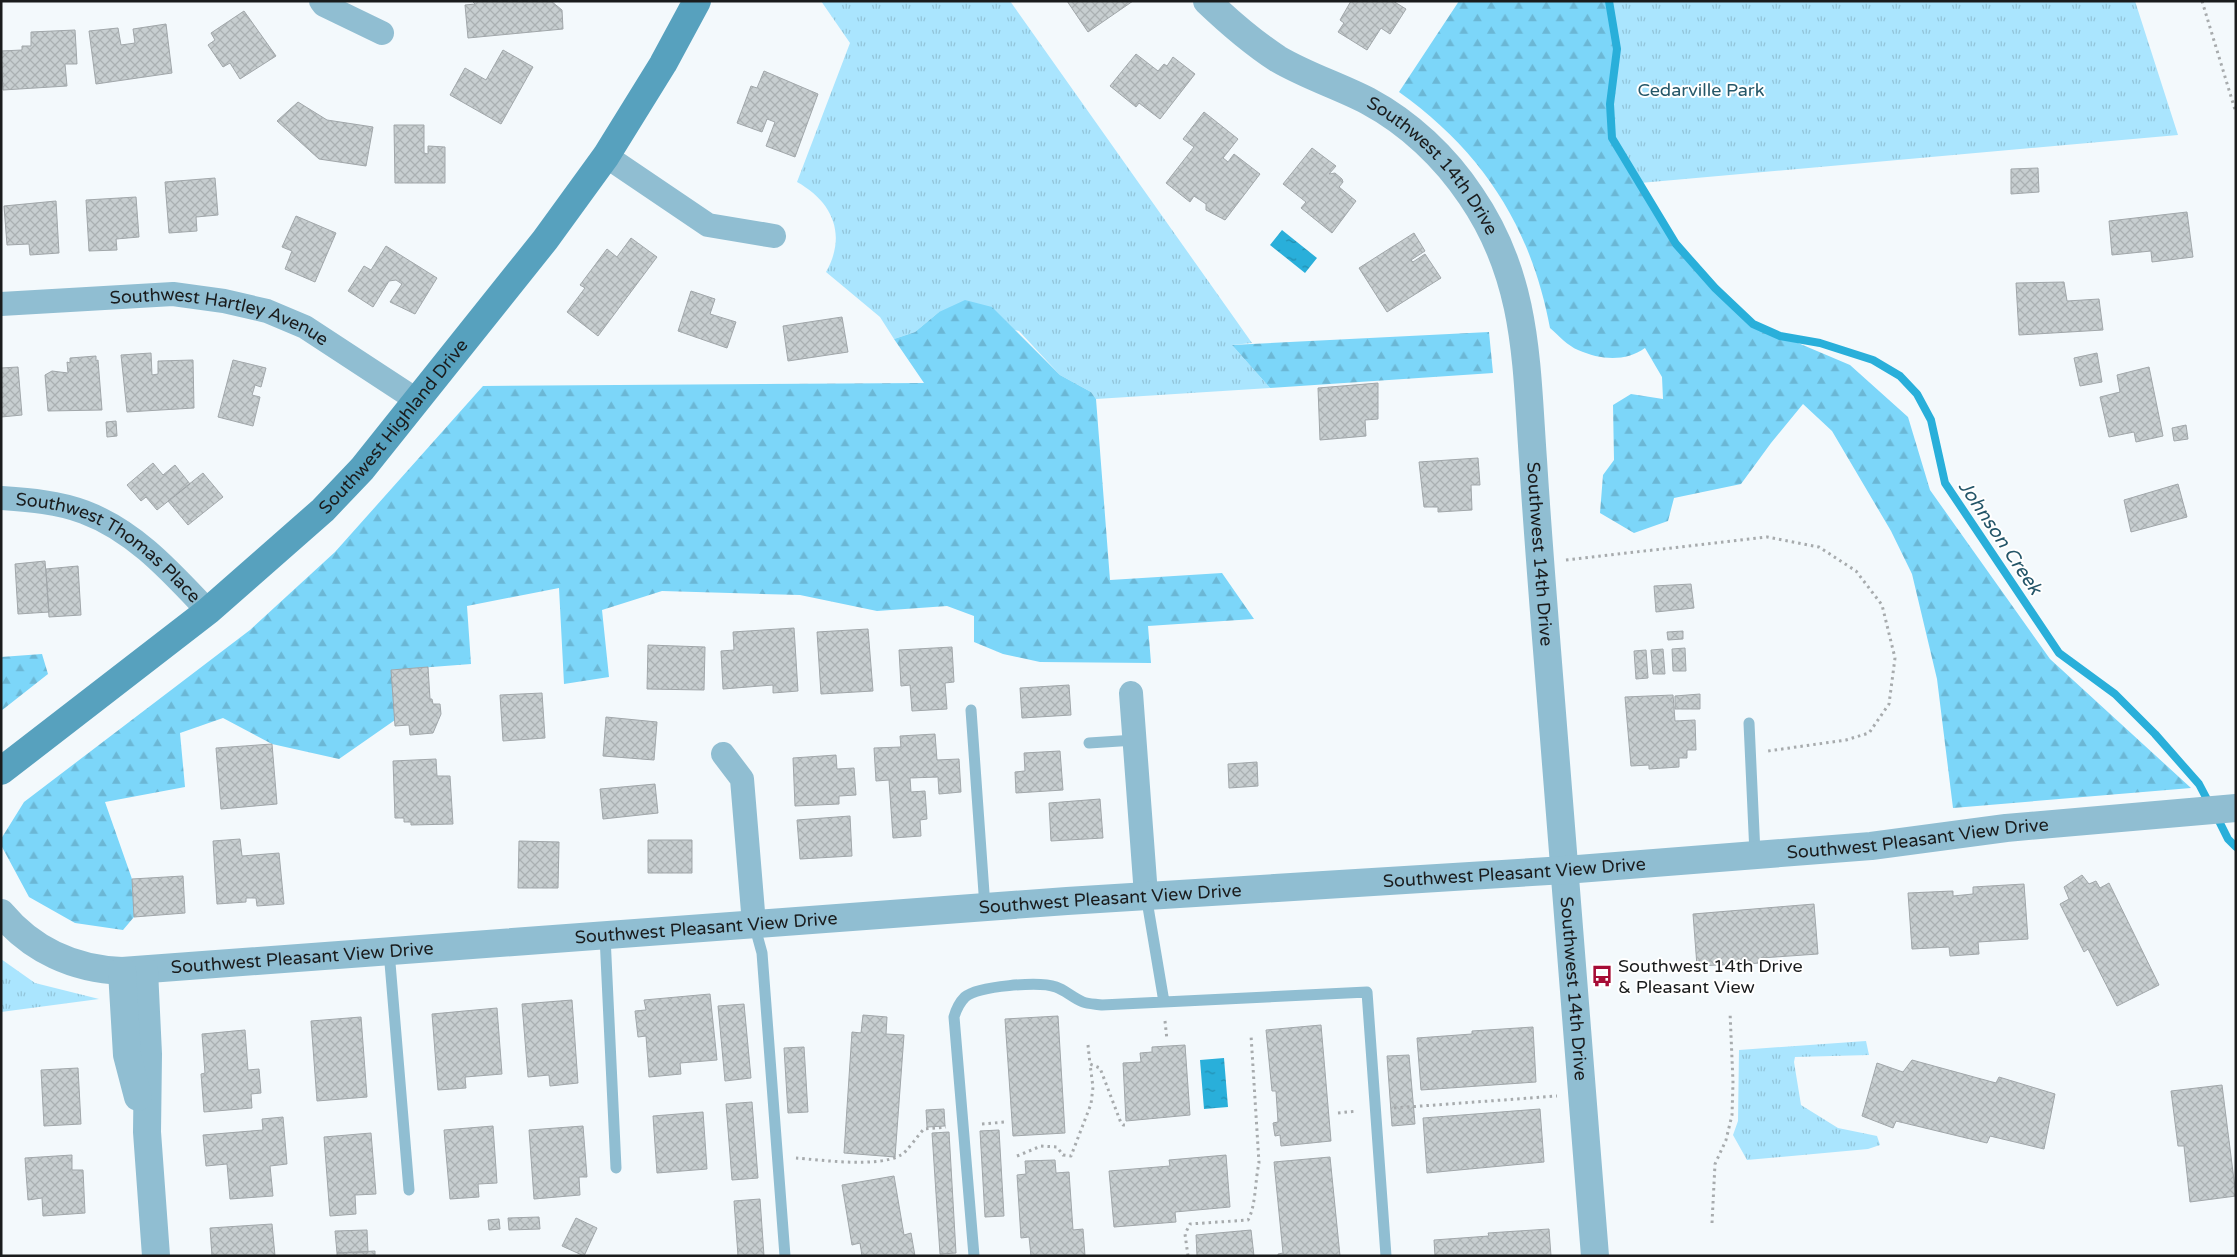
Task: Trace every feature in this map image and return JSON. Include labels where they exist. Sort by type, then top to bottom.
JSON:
[{"type":"main road","name":"Southwest Highland Drive","points":[[1,771],[208,611],[323,510],[362,469],[545,240],[606,156],[663,64],[697,1]]},
{"type":"street","points":[[321,1],[324,5],[382,33]]},
{"type":"street","name":"Southwest 14th Drive","points":[[1207,1],[1253,42],[1281,60],[1371,102],[1405,125],[1429,146],[1452,170],[1472,197],[1494,233],[1509,267],[1519,305],[1526,348],[1564,870],[1595,1256]]},
{"type":"street","points":[[606,156],[708,225],[774,236]]},
{"type":"street","name":"Southwest Hartley Avenue","points":[[1,304],[173,294],[224,301],[267,311],[305,327],[418,401]]},
{"type":"street","name":"Southwest Thomas Place","points":[[1,498],[40,501],[83,511],[120,529],[156,557],[208,611]]},
{"type":"street","points":[[1131,693],[1146,895]]},
{"type":"street","points":[[722,754],[742,779],[754,924]]},
{"type":"street","name":"Southwest Pleasant View Drive","points":[[1,913],[22,936],[40,949],[60,958],[101,970],[133,970],[1146,895],[1564,870],[1871,846],[2006,828],[2235,808]]},
{"type":"street","points":[[133,970],[148,1054],[147,1132],[156,1256]]},
{"type":"lane","points":[[971,710],[985,907]]},
{"type":"lane","points":[[1749,723],[1755,854]]},
{"type":"lane","points":[[1089,743],[1135,740]]},
{"type":"lane","points":[[1146,895],[1164,1002]]},
{"type":"lane","points":[[754,924],[762,953],[785,1256]]},
{"type":"lane","points":[[605,936],[616,1168]]},
{"type":"lane","points":[[389,951],[409,1190]]},
{"type":"lane","points":[[974,1256],[954,1018],[958,1006],[966,996],[982,990],[1014,985],[1043,985],[1056,987],[1084,1002],[1102,1005],[1368,992],[1386,1256]]},
{"type":"path","points":[[2202,1],[2236,113]]},
{"type":"path","points":[[1567,560],[1767,537],[1819,547],[1856,571],[1882,605],[1895,658],[1889,704],[1869,733],[1846,740],[1750,753]]},
{"type":"path","points":[[1712,1223],[1715,1164],[1726,1140],[1732,1115],[1733,1082],[1730,1012]]},
{"type":"path","points":[[1188,1256],[1186,1234],[1190,1224],[1248,1220],[1252,1213],[1254,1182],[1258,1163],[1251,1035]]},
{"type":"path","points":[[1017,1156],[1041,1146],[1057,1147],[1063,1155],[1071,1156],[1091,1104],[1093,1087],[1088,1045]]},
{"type":"path","points":[[1090,1064],[1100,1068],[1121,1123],[1123,1126],[1128,1125]]},
{"type":"path","points":[[1338,1113],[1582,1094]]},
{"type":"path","points":[[778,1156],[844,1162],[891,1159],[903,1155],[924,1129],[963,1126]]},
{"type":"green space","points":[[821,1],[1010,1],[1252,343],[1232,345],[1270,388],[1096,399],[1091,392],[1060,375],[1019,331],[939,312],[915,332],[894,339],[880,317],[826,272],[835,245],[836,233],[833,221],[820,199],[797,182],[850,43]]},
{"type":"green space","points":[[1459,1],[1609,1],[1617,49],[1610,104],[1612,138],[1676,244],[1714,288],[1753,324],[1850,365],[1908,417],[1930,490],[2050,659],[2191,788],[1953,808],[1937,679],[1912,574],[1891,531],[1832,431],[1803,404],[1741,484],[1674,498],[1668,521],[1634,533],[1600,513],[1603,475],[1614,460],[1613,405],[1631,394],[1663,399],[1662,377],[1645,348],[1629,356],[1613,358],[1595,356],[1574,348],[1550,328],[1542,291],[1530,257],[1516,225],[1499,195],[1479,166],[1455,140],[1429,115],[1399,92]]},
{"type":"green space","name":"Cedarville Park","points":[[1609,1],[2135,1],[2178,135],[1640,183],[1612,138],[1610,104],[1617,49]]},
{"type":"green space","points":[[965,300],[992,307],[1060,375],[1091,392],[1096,399],[1110,580],[1222,573],[1254,619],[1148,626],[1151,663],[1040,662],[1003,654],[974,642],[974,616],[947,606],[877,611],[800,595],[662,591],[602,610],[609,677],[564,684],[559,588],[467,606],[471,664],[392,670],[395,720],[339,759],[272,744],[223,718],[180,733],[185,787],[105,802],[132,879],[134,917],[123,930],[75,923],[29,897],[1,845],[1,839],[24,802],[250,630],[335,552],[483,386],[924,383],[894,339],[915,332],[939,312]]},
{"type":"green space","points":[[1489,332],[1493,373],[1270,388],[1232,345]]},
{"type":"green space","points":[[42,654],[48,674],[1,711],[1,657]]},
{"type":"green space","points":[[1,959],[35,983],[99,999],[1,1012]]},
{"type":"green space","points":[[1866,1041],[1869,1055],[1795,1057],[1794,1062],[1801,1105],[1838,1128],[1877,1136],[1880,1145],[1868,1149],[1747,1160],[1733,1135],[1738,1121],[1739,1050]]},
{"type":"water","points":[[1282,230],[1317,258],[1305,273],[1270,245]]},
{"type":"water","points":[[1224,1058],[1228,1107],[1204,1109],[1200,1060]]},
{"type":"building","points":[[472,1],[551,1],[562,10],[563,29],[468,38],[465,5],[475,4]]},
{"type":"building","points":[[1067,1],[1133,1],[1088,32]]},
{"type":"building","points":[[1351,1],[1393,1],[1406,9],[1390,34],[1381,28],[1367,50],[1338,32],[1344,23],[1340,20]]},
{"type":"building","points":[[244,11],[276,56],[240,79],[230,63],[223,67],[208,45],[215,40],[211,33]]},
{"type":"building","points":[[166,24],[172,73],[96,84],[89,31],[118,28],[121,45],[135,43],[133,29]]},
{"type":"building","points":[[75,30],[77,64],[65,64],[67,86],[3,90],[1,51],[22,50],[22,46],[31,46],[31,32]]},
{"type":"building","points":[[503,50],[533,67],[501,124],[450,95],[465,68],[486,80]]},
{"type":"building","points":[[1136,54],[1158,71],[1164,64],[1167,66],[1173,57],[1195,74],[1160,119],[1139,103],[1136,107],[1110,86]]},
{"type":"building","points":[[764,71],[818,94],[795,157],[766,146],[775,122],[767,119],[762,132],[737,123],[751,86],[757,88]]},
{"type":"building","points":[[298,102],[327,120],[373,127],[366,166],[319,159],[277,121]]},
{"type":"building","points":[[1204,112],[1238,139],[1223,158],[1228,162],[1234,154],[1260,174],[1225,220],[1206,210],[1206,204],[1194,196],[1190,202],[1166,183],[1194,147],[1183,139]]},
{"type":"building","points":[[394,125],[424,125],[424,153],[428,154],[428,146],[445,147],[445,183],[395,183]]},
{"type":"building","points":[[1312,148],[1336,166],[1329,174],[1335,173],[1342,179],[1343,182],[1339,187],[1356,201],[1332,233],[1301,208],[1306,202],[1283,184]]},
{"type":"building","points":[[2038,168],[2039,192],[2011,194],[2011,169]]},
{"type":"building","points":[[215,178],[218,215],[196,217],[197,231],[169,233],[165,182]]},
{"type":"building","points":[[136,197],[139,237],[116,239],[117,250],[89,251],[86,200]]},
{"type":"building","points":[[56,201],[59,253],[30,255],[29,244],[7,245],[4,206]]},
{"type":"building","points":[[2187,212],[2193,257],[2152,262],[2151,251],[2112,255],[2109,221]]},
{"type":"building","points":[[296,216],[336,233],[315,282],[285,269],[292,251],[282,247]]},
{"type":"building","points":[[1414,233],[1425,251],[1411,260],[1413,262],[1425,254],[1441,278],[1387,312],[1359,268]]},
{"type":"building","points":[[631,238],[657,257],[598,336],[567,312],[585,288],[580,285],[607,249],[617,257]]},
{"type":"building","points":[[386,246],[437,278],[415,314],[390,302],[402,284],[396,280],[389,281],[373,307],[348,291],[364,266],[371,270]]},
{"type":"building","points":[[2064,282],[2067,301],[2099,299],[2103,330],[2019,335],[2016,283]]},
{"type":"building","points":[[691,291],[715,299],[710,314],[736,322],[727,348],[678,331]]},
{"type":"building","points":[[842,317],[848,352],[788,361],[783,326]]},
{"type":"building","points":[[151,353],[152,375],[158,374],[158,361],[193,360],[194,408],[127,412],[121,355]]},
{"type":"building","points":[[2097,353],[2102,382],[2080,386],[2074,358]]},
{"type":"building","points":[[96,356],[96,361],[98,360],[102,410],[48,411],[45,375],[52,371],[68,373],[67,362],[70,363],[70,358]]},
{"type":"building","points":[[233,360],[266,368],[261,387],[255,385],[252,395],[260,397],[253,426],[218,417]]},
{"type":"building","points":[[18,367],[22,415],[1,417],[1,368]]},
{"type":"building","points":[[2149,367],[2163,436],[2136,442],[2134,432],[2109,437],[2100,397],[2120,392],[2117,375]]},
{"type":"building","points":[[1378,383],[1378,419],[1365,420],[1366,436],[1320,440],[1318,388]]},
{"type":"building","points":[[116,421],[117,436],[107,437],[106,422]]},
{"type":"building","points":[[2186,425],[2188,439],[2174,441],[2172,428]]},
{"type":"building","points":[[1478,458],[1480,485],[1471,485],[1472,510],[1438,512],[1438,507],[1424,507],[1419,462]]},
{"type":"building","points":[[153,463],[163,475],[175,465],[190,484],[157,510],[146,497],[141,501],[127,485]]},
{"type":"building","points":[[203,473],[223,497],[188,525],[168,501]]},
{"type":"building","points":[[2178,484],[2187,517],[2131,532],[2124,500]]},
{"type":"building","points":[[45,561],[49,612],[18,614],[15,564]]},
{"type":"building","points":[[78,566],[81,615],[49,617],[46,569]]},
{"type":"building","points":[[1691,584],[1694,608],[1656,612],[1654,586]]},
{"type":"building","points":[[794,628],[798,691],[773,693],[773,685],[723,689],[721,651],[734,650],[733,632]]},
{"type":"building","points":[[868,629],[873,691],[821,694],[817,632]]},
{"type":"building","points":[[1683,631],[1683,639],[1668,640],[1667,632]]},
{"type":"building","points":[[648,645],[705,647],[704,690],[647,689]]},
{"type":"building","points":[[952,647],[954,682],[945,683],[947,709],[912,711],[910,685],[901,686],[899,650]]},
{"type":"building","points":[[1685,648],[1686,671],[1673,671],[1672,649]]},
{"type":"building","points":[[1663,649],[1665,674],[1653,674],[1651,650]]},
{"type":"building","points":[[1646,650],[1648,678],[1636,679],[1634,651]]},
{"type":"building","points":[[428,667],[430,699],[432,699],[433,704],[440,704],[441,714],[433,733],[410,735],[409,725],[395,726],[391,670]]},
{"type":"building","points":[[1069,685],[1071,715],[1022,718],[1020,688]]},
{"type":"building","points":[[542,693],[545,738],[503,741],[500,695]]},
{"type":"building","points":[[1700,694],[1700,709],[1675,709],[1675,696]]},
{"type":"building","points":[[1673,695],[1675,721],[1695,720],[1696,750],[1687,750],[1687,758],[1679,758],[1679,767],[1649,769],[1649,765],[1631,766],[1625,697]]},
{"type":"building","points":[[606,717],[657,722],[654,760],[603,756]]},
{"type":"building","points":[[935,734],[937,760],[959,759],[961,792],[939,794],[938,777],[910,778],[911,792],[925,791],[927,819],[920,820],[921,836],[893,838],[889,780],[876,781],[874,748],[901,747],[900,736]]},
{"type":"building","points":[[272,744],[277,804],[221,809],[216,748]]},
{"type":"building","points":[[1060,751],[1063,790],[1016,793],[1015,772],[1025,771],[1024,753]]},
{"type":"building","points":[[836,755],[837,769],[854,768],[856,795],[839,796],[839,804],[795,806],[793,758]]},
{"type":"building","points":[[436,759],[437,776],[450,776],[453,824],[411,825],[411,822],[404,822],[404,818],[395,818],[393,761]]},
{"type":"building","points":[[1257,762],[1258,786],[1229,788],[1228,764]]},
{"type":"building","points":[[655,784],[658,813],[603,819],[600,789]]},
{"type":"building","points":[[1100,799],[1103,838],[1051,841],[1049,803]]},
{"type":"building","points":[[850,816],[852,856],[800,859],[797,820]]},
{"type":"building","points":[[240,839],[242,856],[279,853],[284,904],[257,906],[256,898],[246,898],[246,902],[217,904],[213,841]]},
{"type":"building","points":[[648,840],[692,840],[692,873],[648,873]]},
{"type":"building","points":[[519,841],[559,842],[558,888],[518,888]]},
{"type":"building","points":[[2082,875],[2089,884],[2096,881],[2100,888],[2109,883],[2159,985],[2117,1006],[2088,949],[2084,952],[2060,904],[2069,899],[2064,887]]},
{"type":"building","points":[[183,876],[185,913],[134,917],[132,879]]},
{"type":"building","points":[[2024,884],[2028,939],[1978,942],[1979,954],[1950,956],[1949,947],[1912,949],[1908,893],[1953,891],[1953,896],[1973,894],[1973,887]]},
{"type":"building","points":[[1814,904],[1818,954],[1761,958],[1762,963],[1697,966],[1693,914]]},
{"type":"building","points":[[710,994],[717,1060],[680,1063],[681,1074],[649,1077],[646,1036],[638,1037],[635,1011],[646,1010],[644,1000]]},
{"type":"building","points":[[572,1000],[578,1083],[550,1086],[549,1075],[528,1077],[522,1004]]},
{"type":"building","points":[[744,1004],[751,1078],[725,1081],[718,1006]]},
{"type":"building","points":[[497,1008],[502,1074],[465,1077],[466,1088],[438,1090],[432,1014]]},
{"type":"building","points":[[863,1015],[887,1017],[886,1034],[904,1035],[895,1157],[844,1153],[852,1032],[861,1033]]},
{"type":"building","points":[[1058,1016],[1065,1133],[1013,1136],[1005,1019]]},
{"type":"building","points":[[361,1017],[367,1097],[317,1101],[311,1021]]},
{"type":"building","points":[[1321,1025],[1331,1141],[1281,1146],[1280,1135],[1275,1136],[1273,1123],[1278,1122],[1276,1091],[1272,1091],[1266,1030]]},
{"type":"building","points":[[1533,1027],[1536,1082],[1421,1090],[1417,1038],[1472,1034],[1472,1031]]},
{"type":"building","points":[[245,1030],[248,1070],[259,1069],[261,1093],[251,1094],[252,1108],[204,1112],[201,1074],[205,1073],[202,1034]]},
{"type":"building","points":[[1185,1045],[1190,1115],[1126,1121],[1123,1063],[1141,1062],[1140,1053],[1152,1052],[1152,1047]]},
{"type":"building","points":[[804,1047],[808,1112],[788,1113],[784,1048]]},
{"type":"building","points":[[1409,1055],[1415,1124],[1392,1126],[1387,1056]]},
{"type":"building","points":[[1912,1060],[1996,1083],[1999,1077],[2055,1094],[2044,1149],[1990,1136],[1987,1143],[1896,1121],[1893,1128],[1862,1116],[1877,1063],[1903,1072]]},
{"type":"building","points":[[78,1068],[81,1124],[44,1126],[41,1070]]},
{"type":"building","points":[[2222,1085],[2236,1196],[2190,1202],[2184,1146],[2178,1146],[2171,1091]]},
{"type":"building","points":[[752,1102],[758,1178],[732,1180],[726,1104]]},
{"type":"building","points":[[944,1109],[945,1126],[927,1127],[926,1110]]},
{"type":"building","points":[[1540,1109],[1544,1162],[1427,1173],[1423,1118]]},
{"type":"building","points":[[703,1112],[707,1169],[657,1173],[653,1116]]},
{"type":"building","points":[[283,1117],[287,1164],[270,1166],[273,1196],[230,1199],[227,1164],[206,1166],[203,1135],[263,1130],[262,1119]]},
{"type":"building","points":[[493,1126],[497,1183],[478,1184],[479,1197],[450,1199],[444,1130]]},
{"type":"building","points":[[583,1126],[587,1177],[579,1177],[580,1195],[534,1199],[529,1130]]},
{"type":"building","points":[[999,1130],[1004,1216],[985,1217],[980,1131]]},
{"type":"building","points":[[949,1132],[956,1253],[940,1254],[932,1133]]},
{"type":"building","points":[[371,1133],[376,1194],[355,1195],[356,1214],[330,1216],[324,1137]]},
{"type":"building","points":[[72,1155],[72,1170],[83,1170],[85,1213],[43,1216],[42,1198],[28,1200],[25,1158]]},
{"type":"building","points":[[1226,1155],[1230,1207],[1175,1212],[1176,1222],[1114,1227],[1109,1171],[1170,1166],[1169,1160]]},
{"type":"building","points":[[1330,1157],[1340,1256],[1278,1256],[1278,1254],[1283,1253],[1274,1162]]},
{"type":"building","points":[[1055,1160],[1056,1173],[1069,1172],[1073,1230],[1083,1229],[1085,1256],[1031,1256],[1029,1237],[1021,1238],[1017,1175],[1026,1174],[1025,1161]]},
{"type":"building","points":[[894,1176],[904,1235],[911,1233],[915,1256],[862,1256],[860,1243],[852,1245],[842,1185]]},
{"type":"building","points":[[760,1199],[764,1256],[738,1256],[734,1201]]},
{"type":"building","points":[[539,1217],[540,1229],[509,1230],[508,1218]]},
{"type":"building","points":[[576,1218],[597,1228],[584,1256],[562,1246]]},
{"type":"building","points":[[499,1219],[500,1229],[489,1230],[488,1220]]},
{"type":"building","points":[[272,1224],[275,1256],[212,1256],[210,1228]]},
{"type":"building","points":[[1549,1229],[1551,1256],[1435,1256],[1434,1240],[1489,1236],[1488,1233]]},
{"type":"building","points":[[367,1230],[368,1252],[337,1253],[335,1231]]},
{"type":"building","points":[[1251,1230],[1254,1256],[1197,1256],[1196,1235]]},
{"type":"building","points":[[375,1251],[375,1256],[337,1256],[337,1253]]},
{"type":"waterway","name":"Johnson Creek","points":[[1609,1],[1617,49],[1610,104],[1612,138],[1676,244],[1715,288],[1753,324],[1780,336],[1820,343],[1873,360],[1900,376],[1917,394],[1931,420],[1945,483],[2059,653],[2115,694],[2155,734],[2199,784],[2210,805]]},
{"type":"waterway","name":"Johnson Creek","points":[[2216,815],[2228,839],[2236,847]]},
{"type":"place","name":"Southwest 14th Drive & Pleasant View","points":[[1602,976]]}]
